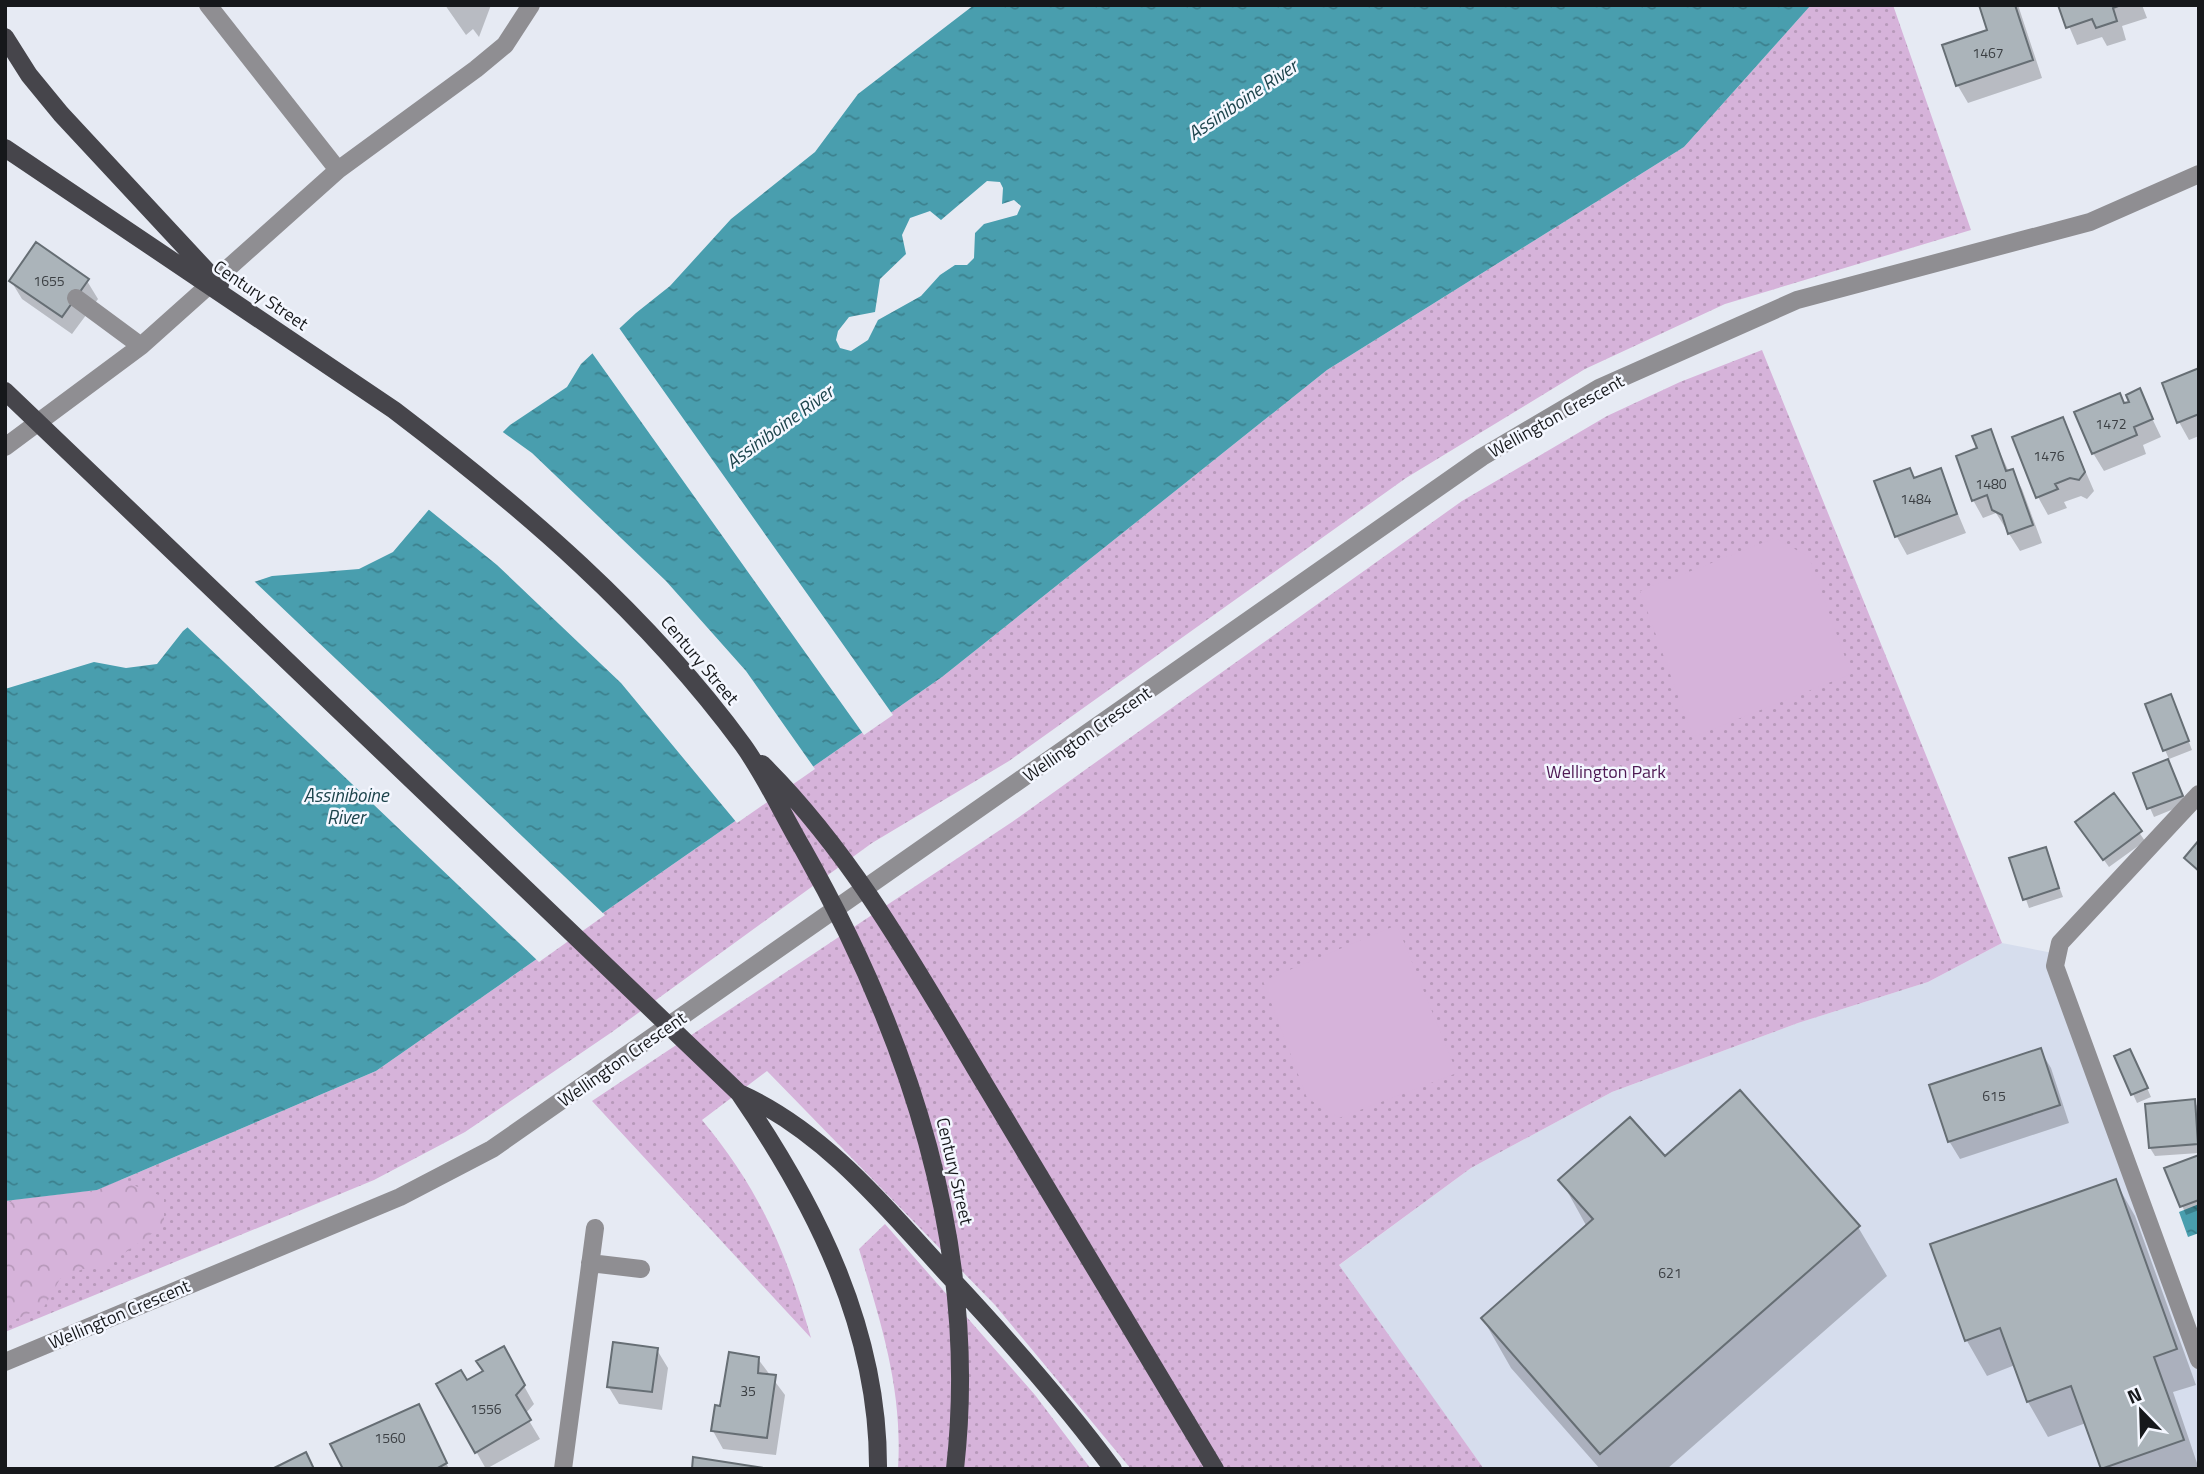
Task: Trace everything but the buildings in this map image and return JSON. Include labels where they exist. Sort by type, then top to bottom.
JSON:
[{"type":"main road","points":[[5,37],[29,75],[242,308]]},
{"type":"main road","name":"Century Street","points":[[5,148],[394,410],[545,531],[642,624],[745,747],[821,881],[872,985],[916,1097],[946,1215],[955,1271],[960,1347],[955,1469]]},
{"type":"main road","points":[[8,394],[739,1093],[797,1182],[838,1267],[868,1367],[877,1422],[878,1469]]},
{"type":"main road","points":[[745,747],[797,798],[853,870],[945,1016],[1215,1469]]},
{"type":"main road","points":[[739,1093],[771,1107],[812,1137],[898,1220],[1001,1332],[1113,1469]]},
{"type":"street","points":[[208,5],[338,170]]},
{"type":"street","points":[[5,447],[141,346],[338,170],[505,45],[531,5]]},
{"type":"street","name":"Wellington Crescent","points":[[5,1362],[400,1197],[492,1149],[1482,457],[1599,388],[1797,300],[2090,222],[2199,174]]},
{"type":"street","points":[[76,298],[141,346]]},
{"type":"street","points":[[2199,794],[2060,943],[2055,966],[2199,1360]]},
{"type":"street","points":[[563,1469],[594,1228]]},
{"type":"street","points":[[590,1264],[640,1269]]},
{"type":"shaded area","points":[[2002,943],[2053,953],[2199,1359],[2199,1469],[1484,1469],[1338,1266],[1471,1168],[1612,1092],[1798,1023],[1928,982]]},
{"type":"green space","points":[[1811,5],[1893,5],[1971,230],[1725,304],[1585,369],[1406,478],[1009,761],[872,843],[612,1032],[465,1132],[374,1180],[5,1332],[5,1201],[97,1190],[376,1071],[942,677],[1327,370],[1684,147]]},
{"type":"green space","name":"Wellington Park","points":[[1762,350],[2002,943],[1928,982],[1798,1023],[1612,1092],[1471,1168],[1339,1265],[1484,1469],[1131,1469],[995,1305],[767,1071],[702,1120],[740,1171],[769,1223],[792,1277],[811,1338],[592,1101],[1012,822],[1462,501],[1607,416],[1680,382]]},
{"type":"green space","points":[[1775,538],[1809,557],[1851,674],[1693,737],[1640,591]]},
{"type":"green space","points":[[1397,925],[1457,1073],[1339,1118],[1307,1098],[1263,981]]},
{"type":"green space","points":[[120,1180],[164,1197],[164,1225],[105,1267],[83,1269],[60,1279],[44,1307],[5,1324],[5,1213],[12,1200],[97,1190]]},
{"type":"green space","points":[[885,1224],[1035,1395],[1091,1469],[898,1469],[899,1440],[894,1384],[859,1249]]},
{"type":"water","name":"Assiniboine River","points":[[974,5],[1811,5],[1684,147],[1327,370],[942,677],[376,1071],[97,1190],[5,1201],[5,689],[94,662],[126,668],[157,664],[183,631],[236,588],[272,576],[359,569],[393,552],[454,480],[510,425],[567,387],[581,364],[636,313],[670,286],[731,219],[815,152],[858,94]],"holes":[[[987,181],[1000,182],[1003,188],[1002,204],[1014,200],[1021,206],[1017,215],[984,224],[975,233],[974,258],[967,265],[955,265],[940,275],[921,296],[878,320],[868,340],[851,351],[840,348],[836,340],[838,331],[849,317],[875,312],[880,279],[906,254],[902,235],[910,218],[930,211],[941,220]]]},
{"type":"water","points":[[2199,1204],[2199,1233],[2188,1237],[2179,1212]]},
{"type":"pier","points":[[617,325],[893,715],[864,735],[590,350]]},
{"type":"pier","points":[[500,430],[532,453],[666,581],[746,671],[815,769],[737,823],[621,683],[497,565],[428,509],[452,478]]},
{"type":"pier","points":[[252,579],[605,915],[539,962],[185,625],[234,585]]}]
